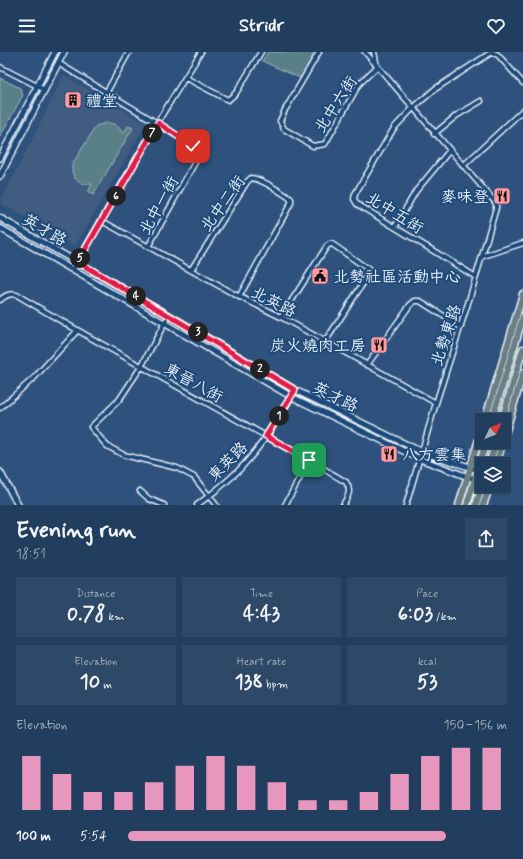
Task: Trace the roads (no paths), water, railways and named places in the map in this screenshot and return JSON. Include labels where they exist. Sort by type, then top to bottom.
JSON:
[{"type":"main road","points":[[487,413],[523,294]]},
{"type":"main road","points":[[494,413],[523,317]]},
{"type":"main road","points":[[504,413],[523,349]]},
{"type":"main road","points":[[511,413],[523,373]]},
{"type":"main road","points":[[459,505],[476,449]]},
{"type":"main road","points":[[467,505],[473,486],[468,477]]},
{"type":"main road","points":[[476,505],[479,493]]},
{"type":"main road","points":[[483,505],[487,493]]},
{"type":"street","points":[[0,158],[55,52]]},
{"type":"street","points":[[0,176],[64,52]]},
{"type":"street","points":[[106,93],[130,52]]},
{"type":"street","points":[[73,270],[201,52]]},
{"type":"street","points":[[186,78],[228,100],[236,93],[261,52]]},
{"type":"street","name":"北中六街","points":[[320,52],[280,121],[284,130],[313,146],[325,144],[360,84],[377,67]]},
{"type":"street","name":"北勢東路","points":[[365,52],[434,134],[450,150],[496,203],[496,208],[476,277],[436,403],[406,505]]},
{"type":"street","points":[[374,52],[377,67]]},
{"type":"street","points":[[413,108],[435,89],[492,52],[498,55],[523,83]]},
{"type":"street","name":"北中一街","points":[[58,63],[158,123],[193,146],[199,152],[199,155],[148,247]]},
{"type":"street","points":[[0,67],[45,90]]},
{"type":"street","points":[[434,134],[456,116],[481,101]]},
{"type":"street","name":"北中五街","points":[[413,108],[394,128],[355,194],[354,199],[357,204],[476,277]]},
{"type":"street","points":[[464,166],[523,110]]},
{"type":"street","points":[[395,227],[416,191],[450,150]]},
{"type":"street","name":"北中二街","points":[[191,270],[224,216],[251,178],[256,178],[282,192],[291,199],[291,203],[239,296]]},
{"type":"street","name":"英才路","points":[[0,218],[169,315],[295,390],[422,452],[475,470]]},
{"type":"street","name":"北英路","points":[[102,220],[148,247],[281,317],[436,403]]},
{"type":"street","name":"英才路","points":[[0,228],[165,322],[292,397],[420,459],[475,481]]},
{"type":"street","points":[[482,256],[523,243]]},
{"type":"street","points":[[281,317],[327,246],[332,244],[368,269],[369,274],[325,342]]},
{"type":"street","name":"東晉八街","points":[[0,300],[8,295],[17,295],[77,331],[346,482],[350,493],[343,505]]},
{"type":"street","points":[[367,365],[410,305],[415,301],[420,301],[461,326]]},
{"type":"street","points":[[169,315],[141,367],[119,400],[91,427],[107,446],[124,454],[177,468],[194,477],[216,505]]},
{"type":"street","points":[[0,408],[35,377],[77,331]]},
{"type":"street","name":"東英路","points":[[198,505],[239,470],[252,456],[292,397],[295,390]]},
{"type":"street","points":[[285,505],[309,460]]},
{"type":"street","points":[[0,472],[18,505]]},
{"type":"street","points":[[140,492],[150,499],[164,505]]},
{"type":"place","name":"禮堂","points":[[73,100]]},
{"type":"place","name":"麥味登","points":[[502,196]]},
{"type":"place","name":"北勢社區活動中心","points":[[320,276]]},
{"type":"place","name":"炭火燒肉工房","points":[[379,345]]},
{"type":"place","name":"八方雲集","points":[[389,454]]}]
